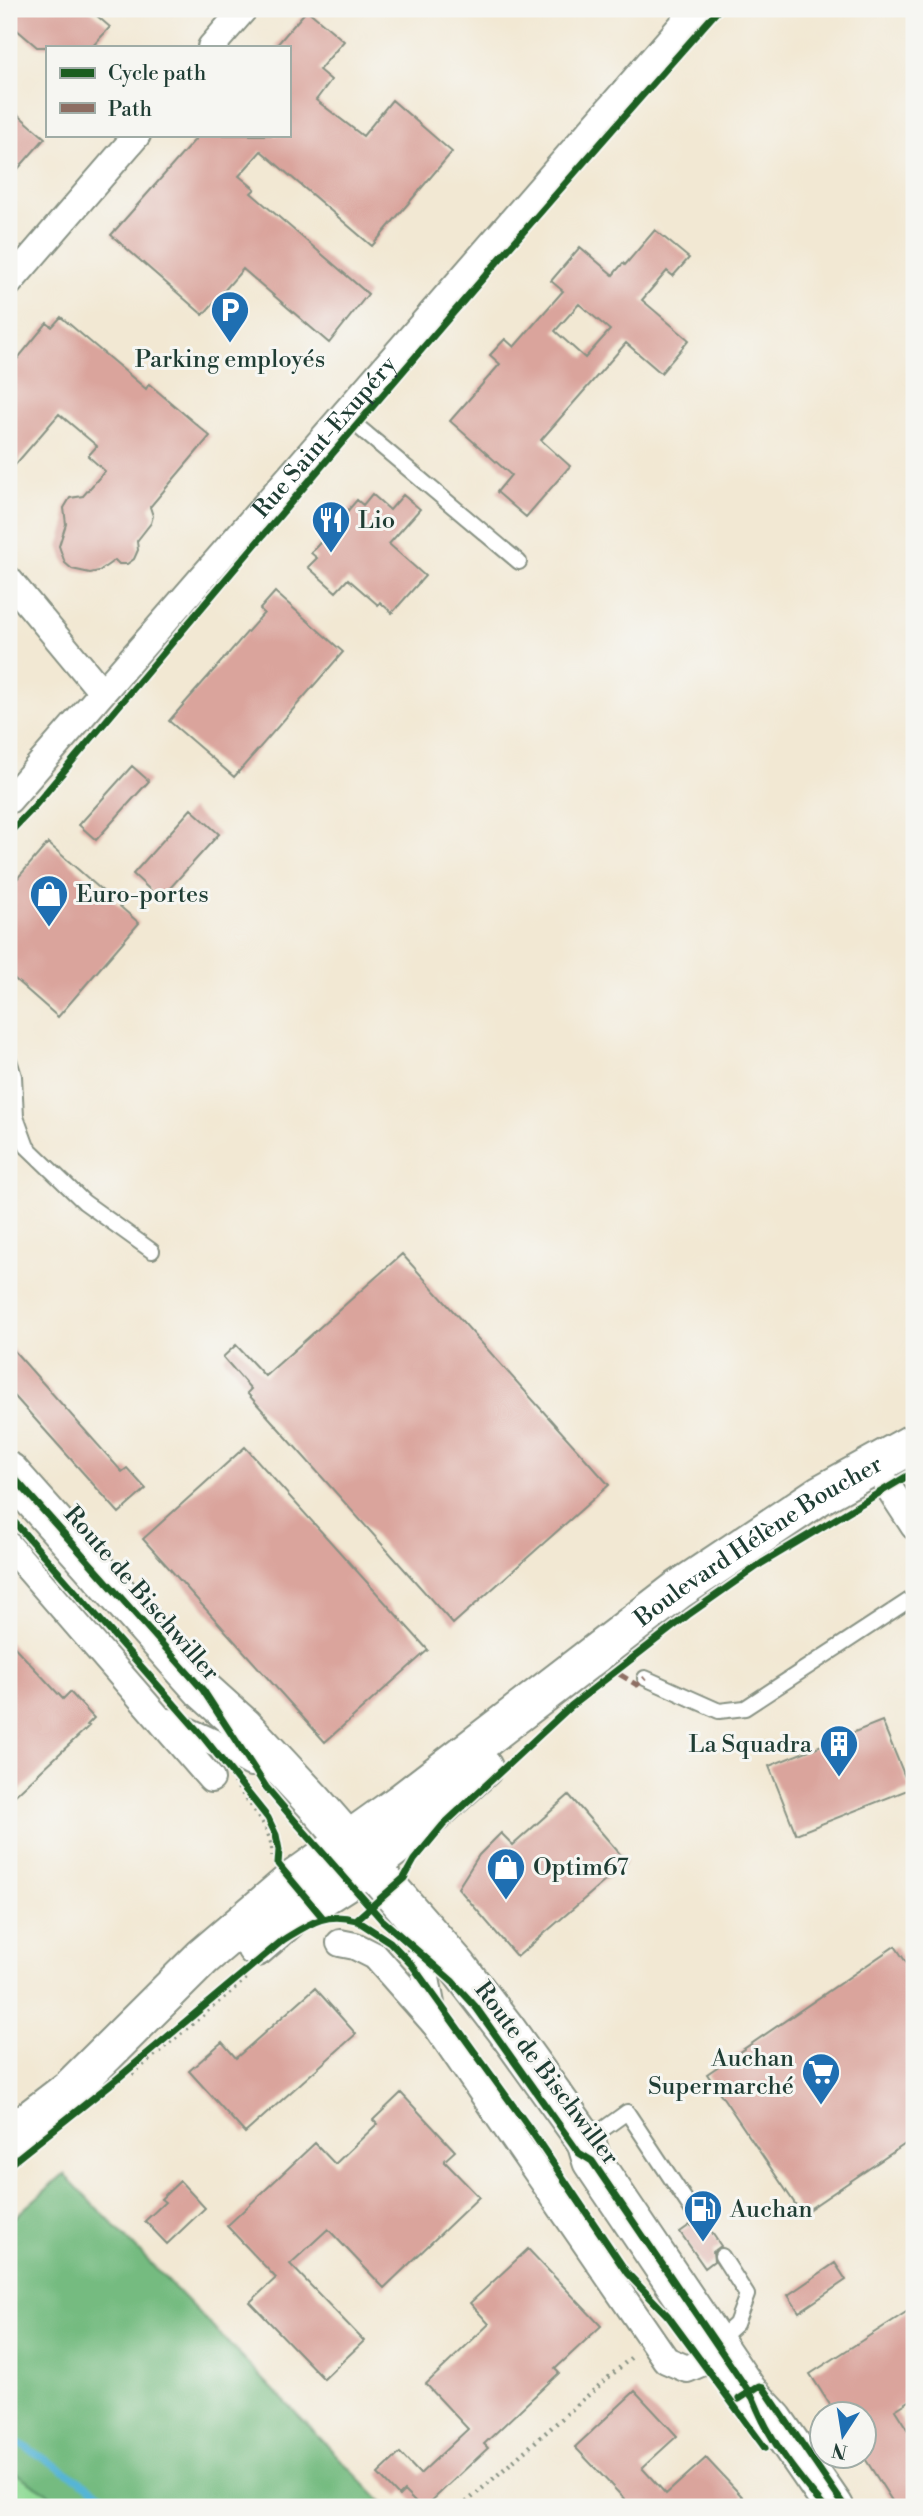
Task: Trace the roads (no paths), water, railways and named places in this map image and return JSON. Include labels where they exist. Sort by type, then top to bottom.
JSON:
[{"type":"street","points":[[212,46],[244,9]]},
{"type":"street","name":"Rue Saint-Exupéry","points":[[9,800],[696,9]]},
{"type":"street","points":[[9,283],[136,136]]},
{"type":"street","points":[[9,580],[102,692]]},
{"type":"street","name":"Boulevard Hélène Boucher","points":[[348,1861],[394,1809],[604,1644],[678,1590],[807,1503],[914,1443]]},
{"type":"street","points":[[874,1465],[914,1526]]},
{"type":"street","name":"Route de Bischwiller","points":[[9,1472],[203,1690],[243,1726],[348,1861],[383,1920],[453,1982],[475,2006],[585,2152]]},
{"type":"street","points":[[9,1546],[160,1718],[230,1773]]},
{"type":"street","name":"Route de Bischwiller","points":[[203,1690],[230,1773],[266,1787],[348,1861],[479,1992],[752,2398],[769,2435],[824,2507]]},
{"type":"street","points":[[160,1718],[204,1738],[230,1773]]},
{"type":"street","points":[[9,2136],[70,2088],[124,2064],[204,1957],[279,1875],[348,1861]]},
{"type":"street","points":[[124,2064],[147,2020],[231,1967],[311,1903],[348,1861]]},
{"type":"street","points":[[340,1943],[355,1946],[375,1956],[435,2024],[666,2360],[687,2369],[719,2348]]},
{"type":"street","points":[[421,1953],[435,2024]]},
{"type":"street","name":"Route de Bischwiller","points":[[752,2398],[774,2420],[834,2507]]},
{"type":"lane","points":[[344,414],[519,562]]},
{"type":"lane","points":[[9,1060],[14,1076],[16,1118],[27,1147],[84,1202],[152,1251]]},
{"type":"lane","points":[[646,1678],[719,1711],[745,1708],[914,1597]]},
{"type":"lane","points":[[585,2152],[627,2112],[698,2219]]},
{"type":"lane","points":[[719,2348],[736,2324],[747,2295],[722,2256]]},
{"type":"waterway","points":[[9,2437],[124,2507]]},
{"type":"place","name":"Parking employés","points":[[230,344]]},
{"type":"place","name":"Lio","points":[[331,554]]},
{"type":"place","name":"Euro-portes","points":[[49,928]]},
{"type":"place","name":"La Squadra","points":[[839,1778]]},
{"type":"place","name":"Optim67","points":[[506,1901]]},
{"type":"place","name":"Auchan Supermarché","points":[[821,2106]]},
{"type":"place","name":"Auchan","points":[[703,2243]]}]
